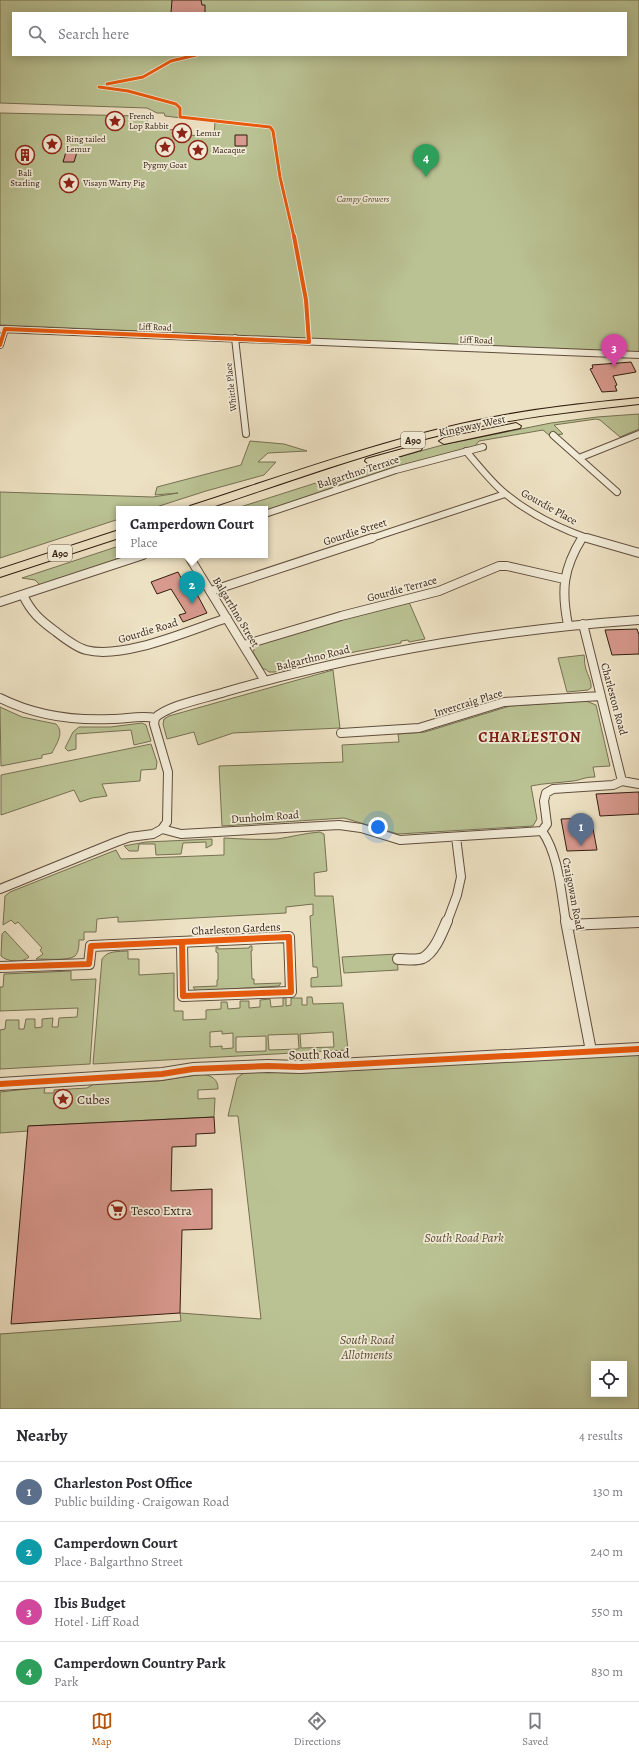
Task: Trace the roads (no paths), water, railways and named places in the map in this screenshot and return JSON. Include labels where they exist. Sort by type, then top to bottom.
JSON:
[{"type":"highway","name":"Kingsway West","points":[[203,506],[386,446],[489,421],[552,411],[639,401]]},
{"type":"highway","name":"Kingsway West","points":[[230,506],[385,456],[443,441],[523,424],[639,408]]},
{"type":"highway","name":"A90","points":[[0,573],[116,535]]},
{"type":"highway","name":"A90","points":[[0,581],[116,543]]},
{"type":"street","name":"Liff Road","points":[[3,329],[639,355]]},
{"type":"street","points":[[0,345],[3,329]]},
{"type":"street","name":"Whittle Place","points":[[235,338],[246,434]]},
{"type":"street","points":[[579,458],[639,434]]},
{"type":"street","points":[[553,435],[617,492]]},
{"type":"street","name":"Balgarthno Terrace","points":[[268,513],[396,470],[483,447]]},
{"type":"street","name":"Gourdie Place","points":[[466,451],[487,476],[505,494],[548,521],[582,537],[639,553]]},
{"type":"street","name":"Gourdie Street","points":[[211,591],[505,494]]},
{"type":"street","points":[[568,625],[564,608],[564,579],[571,553],[582,537]]},
{"type":"street","points":[[0,602],[134,558]]},
{"type":"street","name":"Balgarthno Street","points":[[190,558],[244,645],[264,681]]},
{"type":"street","name":"Gourdie Terrace","points":[[244,645],[341,616],[439,591],[499,566],[507,566],[564,579]]},
{"type":"street","name":"Gourdie Road","points":[[23,595],[29,608],[37,616],[72,643],[84,650],[100,652],[131,650],[227,618]]},
{"type":"street","name":"Balgarthno Road","points":[[0,698],[38,715],[72,720],[105,721],[150,717],[155,718],[160,713],[169,709],[264,681],[330,664],[428,644],[568,625],[639,620]]},
{"type":"street","name":"Charleston Road","points":[[583,624],[622,780]]},
{"type":"street","name":"Invercraig Place","points":[[341,733],[419,728],[504,702],[601,696]]},
{"type":"street","points":[[0,889],[116,842],[130,837],[153,834],[162,829],[167,822],[168,772],[154,724],[155,718]]},
{"type":"street","points":[[542,831],[547,824],[544,801],[546,793],[553,789],[613,785],[622,780],[639,784]]},
{"type":"street","name":"Dunholm Road","points":[[162,829],[181,834],[326,825],[361,828],[388,838],[400,840],[542,831]]},
{"type":"street","name":"Craigowan Road","points":[[542,831],[549,841],[553,854],[591,1051]]},
{"type":"street","points":[[398,959],[424,958],[430,953],[449,917],[460,884],[461,876],[456,837]]},
{"type":"street","points":[[567,925],[639,922]]},
{"type":"street","name":"Charleston Gardens","points":[[0,967],[89,964],[91,946],[289,936],[291,992],[183,996],[182,942]]},
{"type":"street","name":"South Road","points":[[0,1084],[162,1074],[193,1069],[268,1066],[300,1067],[639,1049]]},
{"type":"place","name":"French Lop Rabbit","points":[[115,121]]},
{"type":"place","name":"Lemur","points":[[182,133]]},
{"type":"place","name":"Ring tailed Lemur","points":[[52,144]]},
{"type":"place","name":"Pygmy Goat","points":[[165,147]]},
{"type":"place","name":"Macaque","points":[[198,150]]},
{"type":"place","name":"Bali Starling","points":[[25,155]]},
{"type":"place","name":"Camperdown Country Park","points":[[426,177]]},
{"type":"place","name":"Visayn Warty Pig","points":[[69,183]]},
{"type":"place","name":"Ibis Budget","points":[[614,367]]},
{"type":"place","name":"Camperdown Court","points":[[192,604]]},
{"type":"place","name":"Charleston Post Office","points":[[581,846]]},
{"type":"place","name":"Cubes","points":[[63,1099]]},
{"type":"place","name":"Tesco Extra","points":[[117,1210]]},
{"type":"district","name":"CHARLESTON","points":[[530,737]]},
{"type":"park label","name":"Campy Growers","points":[[363,199]]},
{"type":"park label","name":"South Road Park","points":[[464,1237]]},
{"type":"park label","name":"South Road Allotments","points":[[367,1346]]}]
